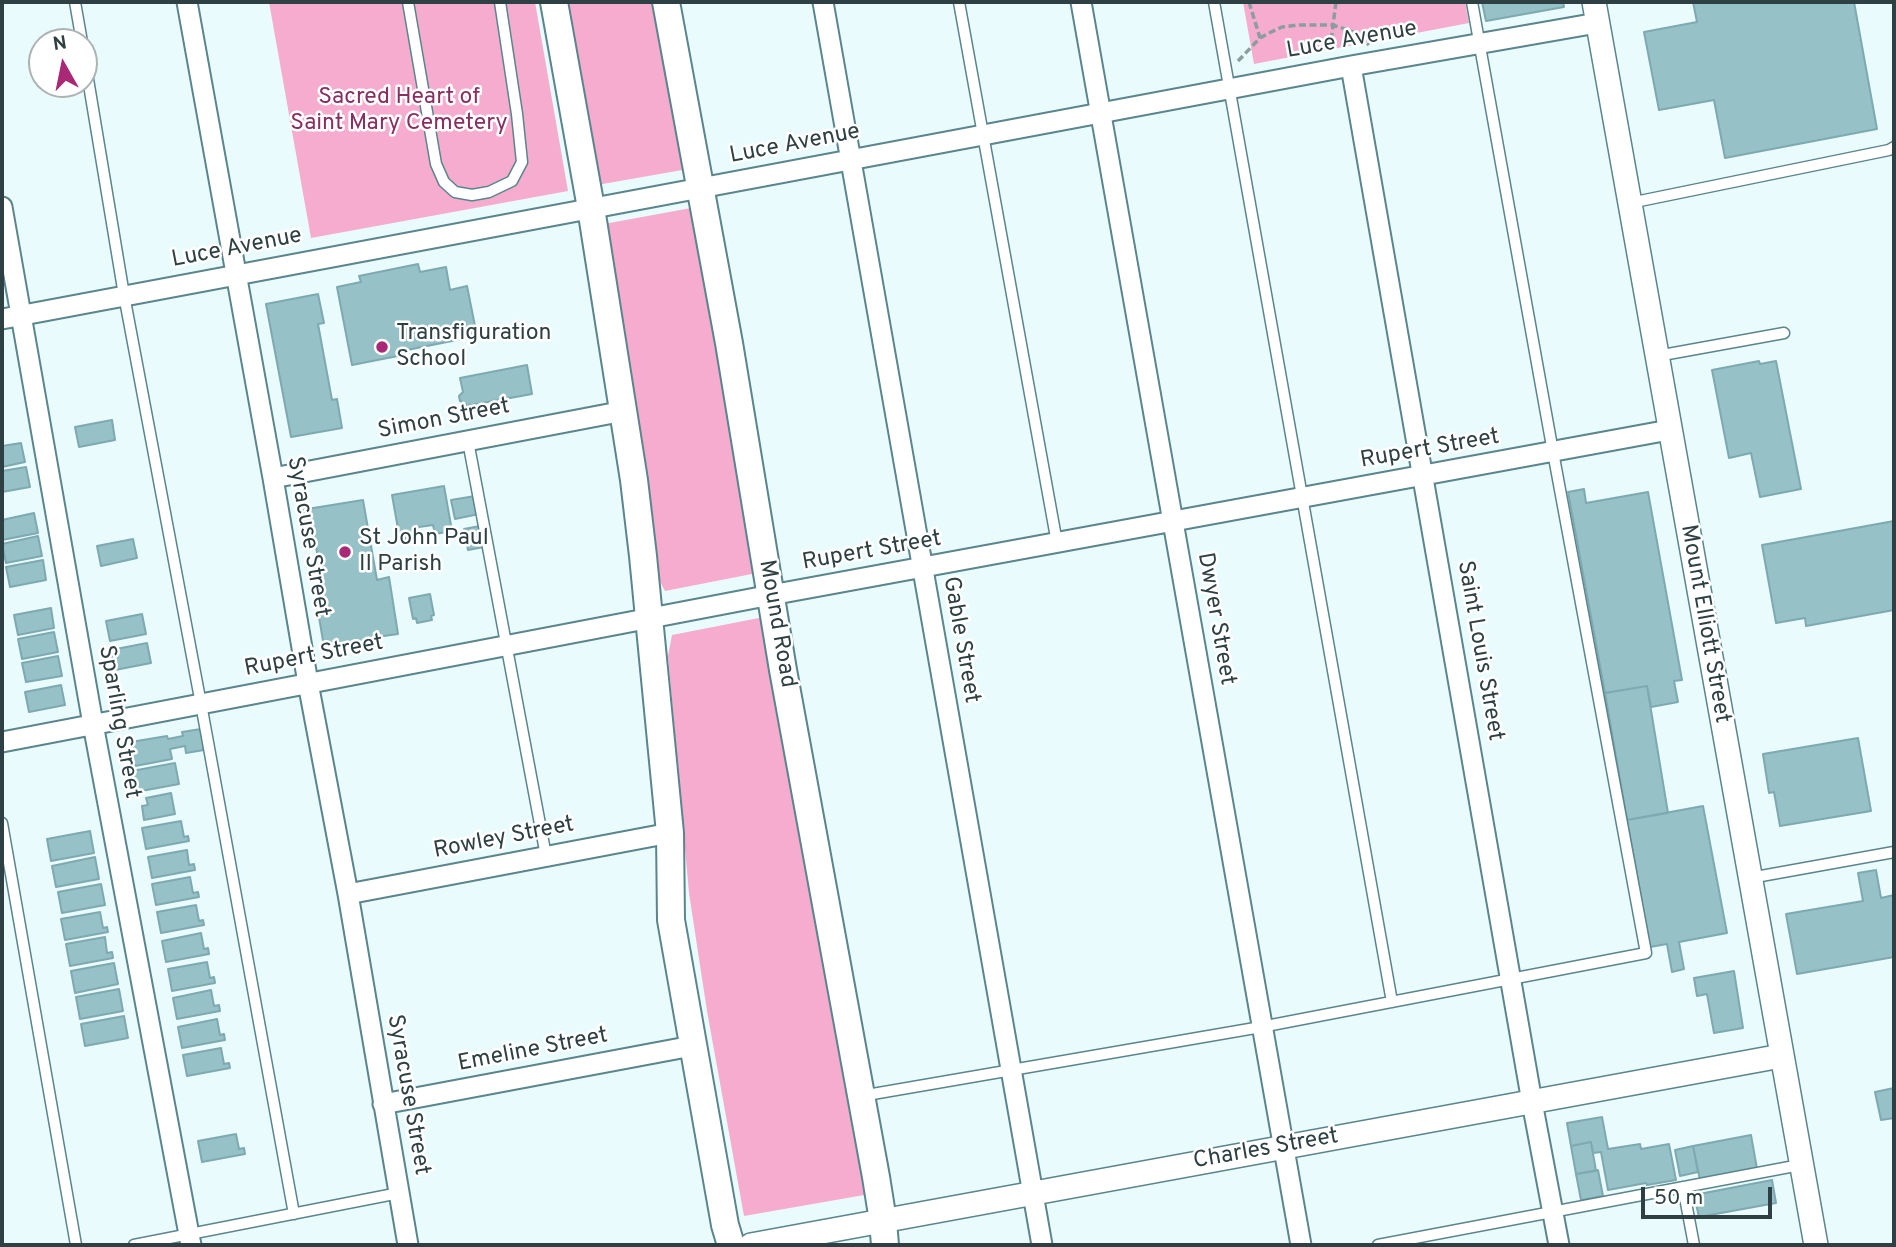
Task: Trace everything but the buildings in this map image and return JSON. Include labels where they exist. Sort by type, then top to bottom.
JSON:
[{"type":"main road","points":[[554,2],[624,411],[643,556],[670,833],[671,920],[725,1225],[731,1245]]},
{"type":"main road","name":"Mound Road","points":[[666,2],[729,343],[884,1233]]},
{"type":"street","name":"Syracuse Street","points":[[187,2],[348,894],[408,1245]]},
{"type":"street","name":"Gable Street","points":[[823,2],[1042,1245]]},
{"type":"street","name":"Dwyer Street","points":[[1081,2],[1301,1245]]},
{"type":"street","name":"Luce Avenue","points":[[11,317],[1480,43],[1595,12]]},
{"type":"street","name":"Mount Elliott Street","points":[[1595,12],[1816,1245]]},
{"type":"street","name":"Saint Louis Street","points":[[1351,66],[1559,1245]]},
{"type":"street","name":"Sparling Street","points":[[2,208],[11,317],[93,724],[190,1240]]},
{"type":"street","name":"Simon Street","points":[[273,478],[624,411]]},
{"type":"street","name":"Rupert Street","points":[[2,742],[771,595],[1669,430]]},
{"type":"street","name":"Rowley Street","points":[[348,894],[670,833]]},
{"type":"street","name":"Emeline Street","points":[[383,1104],[692,1046]]},
{"type":"street","name":"Charles Street","points":[[751,1245],[884,1233],[1033,1193],[1781,1056]]},
{"type":"lane","points":[[75,2],[80,28]]},
{"type":"lane","points":[[408,2],[436,164],[444,182],[455,192],[472,195],[489,192],[512,181],[522,162],[499,2]]},
{"type":"lane","points":[[959,2],[1057,543]]},
{"type":"lane","points":[[1214,2],[1392,1002]]},
{"type":"lane","points":[[861,1096],[1261,1027],[1646,953],[1472,2]]},
{"type":"lane","points":[[91,98],[124,295],[294,1214]]},
{"type":"lane","points":[[1629,204],[1894,147]]},
{"type":"lane","points":[[1656,356],[1784,333]]},
{"type":"lane","points":[[468,441],[546,856]]},
{"type":"lane","points":[[2,823],[76,1245]]},
{"type":"lane","points":[[1749,878],[1894,852]]},
{"type":"lane","points":[[1378,1245],[1429,1241],[1553,1212],[1801,1165]]},
{"type":"lane","points":[[1683,1187],[1695,1245]]},
{"type":"lane","points":[[134,1245],[190,1240],[294,1214],[399,1193]]},
{"type":"path","points":[[1249,2],[1260,38]]},
{"type":"path","points":[[1331,48],[1336,2]]},
{"type":"path","points":[[1236,65],[1260,38],[1282,27],[1333,25],[1359,34],[1370,50]]},
{"type":"green space","name":"Sacred Heart of Saint Mary Cemetery","points":[[269,2],[535,2],[568,191],[311,238]]},
{"type":"green space","points":[[567,2],[658,2],[688,169],[597,185]]},
{"type":"green space","points":[[1243,2],[1465,2],[1469,23],[1254,64]]},
{"type":"green space","points":[[691,208],[757,573],[665,591],[658,578],[655,540],[604,224]]},
{"type":"green space","points":[[764,617],[870,1194],[744,1216],[689,893],[668,656],[672,635]]},
{"type":"place","name":"Transfiguration School","points":[[382,347]]},
{"type":"place","name":"St John Paul II Parish","points":[[345,552]]}]
